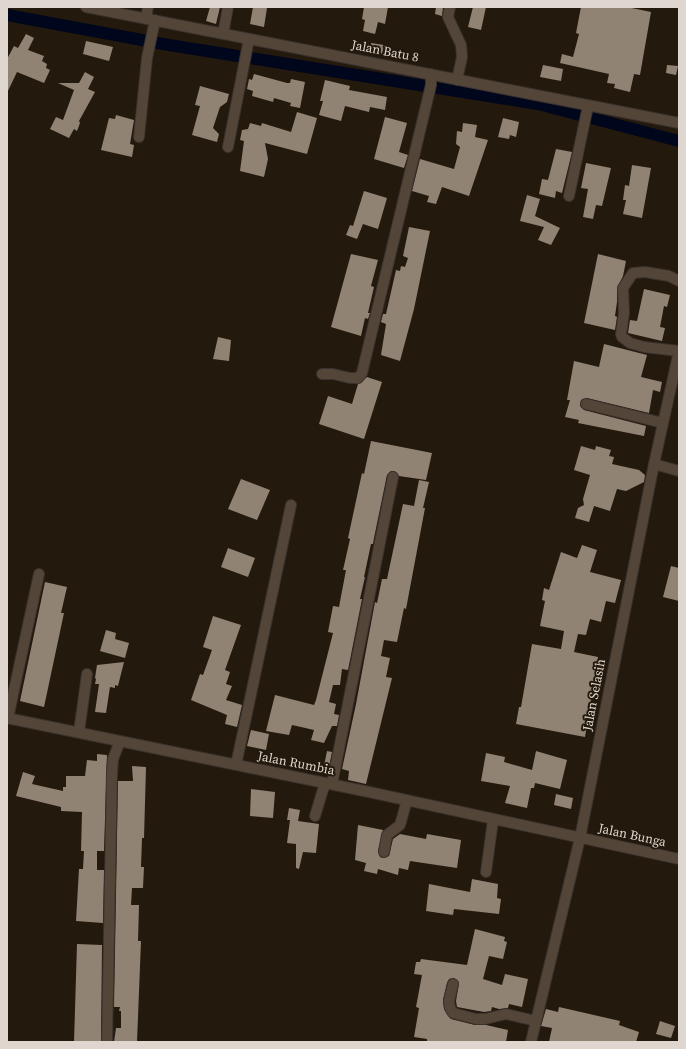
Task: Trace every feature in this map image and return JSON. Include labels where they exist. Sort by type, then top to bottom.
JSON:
[{"type":"street","name":"Jalan Batu 8","points":[[86,7],[431,74],[587,110],[679,123]]},
{"type":"street","points":[[139,137],[147,58],[152,31],[148,7]]},
{"type":"street","points":[[223,34],[228,7]]},
{"type":"street","points":[[450,7],[448,18],[461,45],[462,57],[457,80]]},
{"type":"street","points":[[228,147],[249,39]]},
{"type":"street","points":[[322,374],[333,374],[350,378],[358,378],[362,373],[431,85],[431,74]]},
{"type":"street","points":[[569,196],[587,110]]},
{"type":"street","points":[[678,356],[630,343],[622,337],[621,334],[624,313],[623,288],[633,273],[645,272],[669,276],[679,281]]},
{"type":"street","name":"Jalan Selasih","points":[[531,1042],[580,838],[654,464],[678,356]]},
{"type":"street","points":[[586,404],[663,423]]},
{"type":"street","points":[[654,464],[679,471]]},
{"type":"street","points":[[315,816],[328,784],[393,477]]},
{"type":"street","points":[[236,765],[291,505]]},
{"type":"street","points":[[7,718],[39,574]]},
{"type":"street","points":[[79,732],[87,674]]},
{"type":"street","name":"Jalan Rumbia","points":[[7,718],[407,800],[580,838]]},
{"type":"street","points":[[107,1042],[112,773],[113,759],[120,740]]},
{"type":"street","points":[[384,852],[387,835],[400,825],[407,800]]},
{"type":"street","points":[[486,872],[493,820]]},
{"type":"street","name":"Jalan Bunga","points":[[580,838],[679,859]]},
{"type":"street","points":[[453,984],[449,1001],[450,1008],[453,1013],[476,1019],[506,1014],[536,1021]]},
{"type":"building","points":[[210,7],[220,7],[216,24],[206,21]]},
{"type":"building","points":[[253,7],[267,8],[264,27],[250,24]]},
{"type":"building","points":[[364,7],[388,7],[385,24],[378,22],[375,34],[363,31],[365,20],[362,19]]},
{"type":"building","points":[[436,7],[443,7],[442,16],[435,14]]},
{"type":"building","points":[[473,7],[486,7],[481,30],[468,27]]},
{"type":"building","points":[[581,7],[627,7],[651,12],[640,75],[634,74],[630,92],[614,88],[615,84],[607,83],[609,74],[560,63],[562,54],[573,57],[579,34],[576,33]]},
{"type":"building","points":[[26,34],[34,38],[28,50],[44,56],[42,61],[47,64],[46,68],[50,70],[44,83],[17,72],[7,93],[7,59],[14,46],[18,48]]},
{"type":"building","points":[[86,41],[113,47],[109,61],[83,54]]},
{"type":"building","points":[[371,43],[384,45],[382,54],[370,51]]},
{"type":"building","points":[[543,65],[563,69],[561,81],[540,77]]},
{"type":"building","points":[[667,65],[678,66],[676,75],[666,73]]},
{"type":"building","points":[[85,72],[94,77],[88,89],[95,92],[79,121],[80,123],[77,131],[74,129],[69,138],[50,129],[56,117],[63,120],[74,90],[58,83],[79,83]]},
{"type":"building","points":[[254,74],[287,83],[290,83],[291,79],[305,82],[300,108],[290,106],[291,103],[274,98],[273,102],[252,96],[253,91],[247,89],[249,79],[252,80]]},
{"type":"building","points":[[325,80],[350,86],[349,90],[387,97],[385,110],[370,107],[369,112],[345,106],[341,121],[319,115],[323,101],[320,101]]},
{"type":"building","points":[[200,86],[229,94],[227,102],[220,107],[213,128],[219,134],[217,142],[192,135],[200,106],[195,105]]},
{"type":"building","points":[[297,112],[317,118],[307,154],[265,143],[268,159],[264,177],[240,171],[244,141],[240,140],[242,130],[248,129],[250,123],[261,126],[262,123],[291,132]]},
{"type":"building","points":[[116,115],[134,120],[130,144],[134,145],[132,157],[101,150],[109,118],[115,119]]},
{"type":"building","points":[[385,117],[407,123],[399,152],[408,155],[404,168],[374,159]]},
{"type":"building","points":[[503,118],[519,122],[516,137],[510,135],[509,139],[498,137]]},
{"type":"building","points":[[463,123],[477,125],[475,137],[488,140],[469,196],[442,187],[436,204],[427,202],[429,196],[412,191],[420,159],[454,169],[460,147],[456,144],[457,131],[462,132]]},
{"type":"building","points":[[556,149],[572,152],[562,193],[556,191],[555,198],[539,194],[542,179],[548,180]]},
{"type":"building","points":[[586,163],[611,168],[602,206],[596,205],[593,219],[583,217],[588,189],[581,188]]},
{"type":"building","points":[[632,165],[651,168],[642,218],[623,214],[626,200],[623,200],[625,185],[629,186]]},
{"type":"building","points":[[364,191],[387,198],[378,229],[363,224],[357,239],[346,235],[350,225],[353,226]]},
{"type":"building","points":[[527,195],[540,199],[535,216],[560,228],[551,245],[538,240],[544,227],[520,221]]},
{"type":"building","points":[[409,227],[430,231],[414,309],[400,361],[381,355],[386,324],[381,322],[383,314],[386,314],[396,270],[400,271],[401,266],[405,267],[408,258],[403,256]]},
{"type":"building","points":[[351,254],[378,260],[371,286],[374,287],[368,313],[370,313],[368,319],[365,318],[361,336],[331,327]]},
{"type":"building","points":[[598,254],[626,261],[623,276],[617,288],[615,316],[617,317],[615,330],[584,323]]},
{"type":"building","points":[[644,289],[670,295],[667,307],[664,306],[660,327],[665,328],[662,341],[628,333],[630,320],[637,321]]},
{"type":"building","points":[[218,337],[231,340],[229,361],[213,359]]},
{"type":"building","points":[[604,344],[647,355],[641,377],[662,382],[660,392],[653,390],[649,413],[587,398],[581,400],[580,406],[584,410],[646,426],[644,436],[578,423],[579,420],[565,417],[570,400],[567,400],[574,361],[599,367]]},
{"type":"building","points":[[367,377],[382,382],[364,439],[319,424],[328,396],[352,404],[358,384]]},
{"type":"building","points":[[371,441],[432,453],[426,480],[399,476],[394,471],[391,471],[387,475],[373,544],[371,544],[364,577],[360,599],[362,599],[348,670],[342,669],[340,685],[333,685],[329,702],[336,704],[334,714],[339,715],[337,726],[332,726],[324,743],[311,740],[314,730],[292,725],[289,735],[266,731],[275,695],[314,705],[316,700],[333,633],[328,632],[333,606],[339,607],[346,570],[343,570],[350,539],[348,538],[362,473],[364,474]]},
{"type":"building","points":[[581,446],[595,450],[596,446],[611,450],[609,456],[614,457],[612,464],[639,470],[645,475],[644,482],[626,491],[617,489],[610,511],[594,506],[589,522],[575,518],[578,508],[584,505],[583,499],[590,475],[574,470]]},
{"type":"building","points":[[241,479],[270,490],[257,520],[228,509]]},
{"type":"building","points":[[419,480],[429,482],[423,508],[425,508],[406,609],[404,608],[397,642],[384,640],[381,656],[390,658],[386,677],[392,678],[366,784],[348,780],[349,771],[342,769],[375,602],[377,603],[382,579],[387,579],[403,504],[414,506]]},
{"type":"building","points":[[582,545],[597,550],[590,572],[621,580],[615,603],[606,601],[601,622],[590,619],[586,635],[578,634],[574,652],[598,657],[585,737],[516,724],[519,707],[521,707],[532,644],[561,649],[564,631],[540,626],[545,601],[542,600],[544,588],[549,590],[561,552],[577,558]]},
{"type":"building","points":[[228,548],[255,558],[248,577],[221,567]]},
{"type":"building","points":[[671,566],[679,568],[679,601],[663,597]]},
{"type":"building","points":[[45,582],[67,587],[61,613],[64,613],[44,707],[20,701]]},
{"type":"building","points":[[213,616],[241,625],[225,670],[230,672],[226,684],[232,686],[226,700],[242,705],[237,727],[225,724],[227,715],[191,700],[200,674],[203,675],[212,650],[203,647]]},
{"type":"building","points":[[106,630],[116,633],[115,639],[129,643],[125,658],[100,651]]},
{"type":"building","points":[[124,662],[118,686],[115,685],[115,688],[110,687],[106,713],[95,712],[99,684],[95,684],[97,665]]},
{"type":"building","points":[[251,730],[269,734],[266,750],[247,746]]},
{"type":"building","points":[[327,751],[332,752],[329,767],[324,766]]},
{"type":"building","points":[[536,751],[567,760],[560,789],[535,783],[534,788],[531,788],[527,808],[505,803],[510,786],[481,781],[486,753],[505,757],[504,762],[532,770]]},
{"type":"building","points":[[97,754],[107,755],[104,851],[97,851],[97,870],[104,870],[103,923],[76,921],[79,869],[83,869],[84,851],[81,851],[82,812],[61,811],[61,807],[16,796],[23,772],[35,776],[32,784],[63,791],[63,787],[66,787],[66,776],[85,776],[87,760],[97,761]]},
{"type":"building","points":[[132,766],[146,767],[144,838],[142,838],[141,867],[144,867],[143,888],[132,888],[131,905],[139,905],[138,941],[141,941],[137,1042],[114,1042],[116,1028],[121,1028],[120,1007],[114,1007],[118,781],[133,781]]},
{"type":"building","points":[[251,789],[275,792],[273,818],[250,816]]},
{"type":"building","points":[[556,794],[573,798],[571,809],[554,805]]},
{"type":"building","points":[[289,808],[300,810],[298,821],[319,824],[316,853],[303,852],[299,869],[296,868],[296,844],[287,843],[290,820],[287,820]]},
{"type":"building","points":[[358,825],[383,830],[378,851],[380,857],[383,858],[389,856],[393,839],[400,834],[426,839],[427,834],[461,840],[457,868],[410,861],[408,870],[399,868],[398,875],[378,869],[377,874],[364,871],[366,863],[355,860]]},
{"type":"building","points":[[472,879],[498,884],[497,898],[501,899],[499,914],[454,909],[453,915],[426,911],[429,884],[470,892]]},
{"type":"building","points":[[475,929],[505,937],[504,941],[507,942],[503,959],[489,956],[483,979],[502,985],[505,974],[528,979],[522,1007],[509,1004],[508,1008],[499,1009],[492,1007],[491,1011],[484,1012],[457,1007],[456,1001],[459,983],[454,978],[449,979],[447,983],[443,1000],[444,1009],[451,1019],[475,1025],[486,1025],[508,1030],[506,1042],[427,1042],[427,1039],[414,1037],[419,1008],[416,1007],[422,975],[414,974],[416,962],[420,962],[421,959],[467,965]]},
{"type":"building","points":[[77,944],[102,945],[101,1042],[74,1042]]},
{"type":"building","points":[[559,1007],[620,1021],[619,1025],[639,1032],[636,1042],[549,1042],[552,1028],[541,1026],[546,1009],[558,1012]]},
{"type":"building","points":[[660,1021],[675,1026],[671,1038],[656,1034]]},
{"type":"waterway","points":[[7,15],[169,45],[538,104],[679,141]]}]
